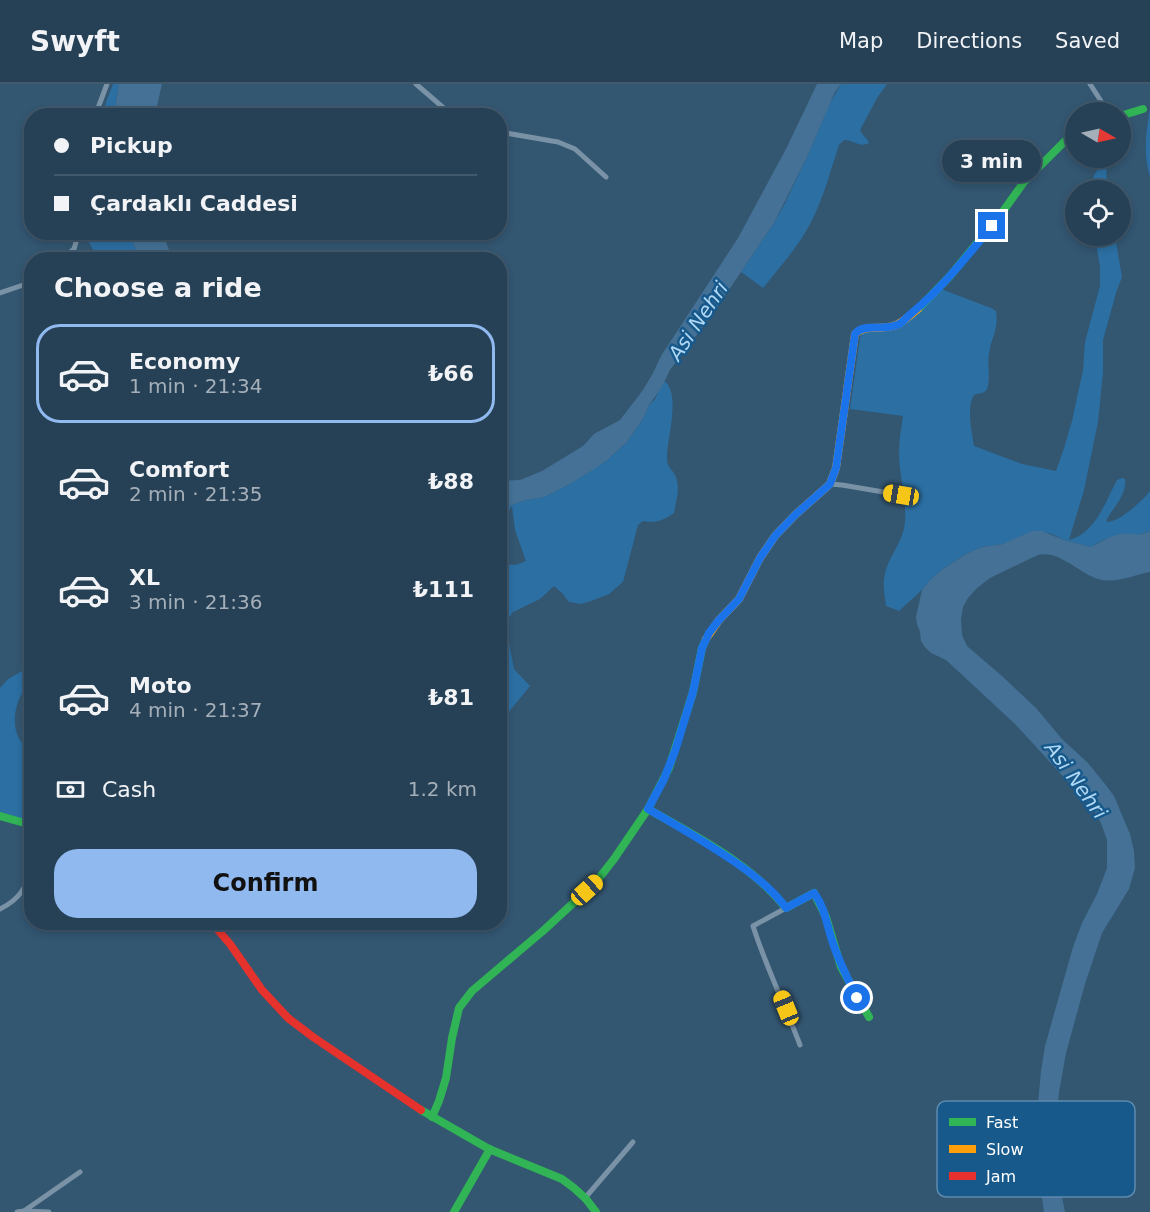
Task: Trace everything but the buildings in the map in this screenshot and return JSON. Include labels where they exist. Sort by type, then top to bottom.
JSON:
[{"type":"street","points":[[98,108],[107,84]]},
{"type":"street","points":[[416,84],[444,108]]},
{"type":"street","points":[[1090,84],[1102,102]]},
{"type":"street","points":[[1131,113],[1143,109]]},
{"type":"street","points":[[507,133],[558,142],[575,149],[606,177]]},
{"type":"street","points":[[432,1117],[446,1078],[459,1008],[472,991],[596,882],[614,860],[648,809],[664,779],[693,692],[702,648],[709,633],[739,599],[760,558],[775,536],[830,484],[836,468],[857,331],[864,328],[896,326],[921,306],[945,282],[1024,182],[1065,141]]},
{"type":"street","points":[[0,293],[24,285]]},
{"type":"street","points":[[830,484],[842,484],[901,495]]},
{"type":"street","points":[[648,809],[707,842],[748,871],[786,908]]},
{"type":"street","points":[[0,816],[24,823]]},
{"type":"street","points":[[0,909],[15,900],[24,890]]},
{"type":"street","points":[[800,1045],[753,926],[814,893],[825,915],[840,963],[869,1017]]},
{"type":"street","points":[[218,930],[283,1014],[432,1117],[490,1149],[554,1174],[579,1191],[596,1212]]},
{"type":"street","points":[[585,1198],[633,1142]]},
{"type":"street","points":[[454,1212],[490,1149]]},
{"type":"street","points":[[24,1211],[80,1172]]},
{"type":"street","points":[[17,1212],[49,1212]]},
{"type":"shaded area","points":[[113,84],[119,84],[115,108],[104,108]]},
{"type":"shaded area","points":[[841,84],[887,84],[860,130],[869,143],[863,145],[844,140],[839,145],[815,215],[794,249],[763,288],[741,272],[785,203],[829,105]]},
{"type":"shaded area","points":[[1150,108],[1150,177],[1146,135]]},
{"type":"shaded area","points":[[1099,168],[1106,168],[1107,180],[1093,180]]},
{"type":"shaded area","points":[[88,240],[132,240],[137,252],[94,252]]},
{"type":"shaded area","points":[[1097,246],[1117,246],[1122,277],[1103,340],[1103,372],[1098,422],[1084,490],[1069,540],[1086,531],[1093,524],[1117,480],[1122,478],[1125,479],[1124,490],[1107,522],[1124,515],[1150,491],[1150,531],[1135,536],[1118,535],[1091,547],[1039,531],[1027,534],[1003,544],[982,547],[966,554],[931,579],[899,611],[886,606],[885,574],[902,536],[905,522],[899,453],[903,416],[850,409],[860,337],[863,333],[889,330],[941,289],[996,311],[996,328],[990,348],[987,389],[974,395],[970,406],[974,446],[1022,464],[1056,471],[1072,421],[1083,370],[1085,342],[1100,286]]},
{"type":"shaded area","points":[[664,381],[669,387],[673,406],[667,459],[678,484],[674,513],[659,521],[643,521],[638,525],[623,582],[609,594],[581,604],[569,602],[554,586],[540,599],[513,612],[508,619],[507,633],[507,564],[516,565],[526,561],[515,530],[512,506],[507,514],[507,505],[544,497],[606,461],[627,442]]},
{"type":"shaded area","points":[[507,633],[514,669],[530,686],[507,714]]},
{"type":"shaded area","points":[[24,670],[24,690],[17,705],[15,722],[19,738],[24,745],[24,819],[0,813],[0,688],[8,679]]},
{"type":"water","points":[[119,84],[162,84],[157,108],[115,108]]},
{"type":"water","name":"Asi Nehri","points":[[817,84],[841,84],[835,92],[807,157],[774,223],[714,312],[670,370],[627,442],[606,461],[568,485],[544,497],[507,505],[507,481],[520,480],[542,471],[583,446],[594,434],[620,420],[643,390],[661,356],[738,238],[787,147]]},
{"type":"water","points":[[132,240],[165,240],[170,252],[137,252]]},
{"type":"water","name":"Asi Nehri","points":[[1032,531],[1042,531],[1091,547],[1114,536],[1150,531],[1150,572],[1118,580],[1098,579],[1054,556],[1038,555],[990,578],[977,588],[963,607],[961,619],[962,635],[967,646],[1036,708],[1062,739],[1088,763],[1114,796],[1130,834],[1134,851],[1135,868],[1129,889],[1102,933],[1085,984],[1066,1053],[1058,1101],[1038,1101],[1045,1046],[1073,947],[1107,868],[1107,840],[1093,809],[1015,724],[946,660],[931,653],[925,647],[921,641],[916,617],[922,590],[931,579],[966,554],[982,547],[1003,544]]},
{"type":"water","points":[[1042,1197],[1062,1197],[1065,1212],[1044,1212]]},
{"type":"traffic: fast","points":[[1131,113],[1143,109]]},
{"type":"traffic: fast","points":[[918,309],[950,276],[1024,182],[1065,141]]},
{"type":"traffic: fast","points":[[432,1117],[446,1078],[459,1008],[472,991],[596,882],[648,809],[669,768],[693,692],[706,639]]},
{"type":"traffic: fast","points":[[648,809],[722,852],[757,878],[786,908],[814,893],[826,917],[841,967],[869,1017]]},
{"type":"traffic: fast","points":[[0,816],[24,823]]},
{"type":"traffic: fast","points":[[421,1110],[489,1149],[562,1179],[586,1199],[596,1212]]},
{"type":"traffic: fast","points":[[454,1212],[490,1149]]},
{"type":"traffic: slow","points":[[706,639],[719,620],[739,599],[760,558],[775,536],[830,484],[836,468],[855,334],[863,329],[896,325],[918,309]]},
{"type":"traffic: jam","points":[[218,930],[262,990],[288,1018],[421,1110]]},
{"type":"route","points":[[857,998],[840,963],[825,915],[814,893],[786,908],[748,871],[707,842],[648,809],[664,779],[675,751],[693,692],[702,648],[709,633],[739,599],[760,558],[775,536],[830,484],[836,468],[855,334],[864,328],[889,327],[900,323],[921,306],[992,226]]}]
